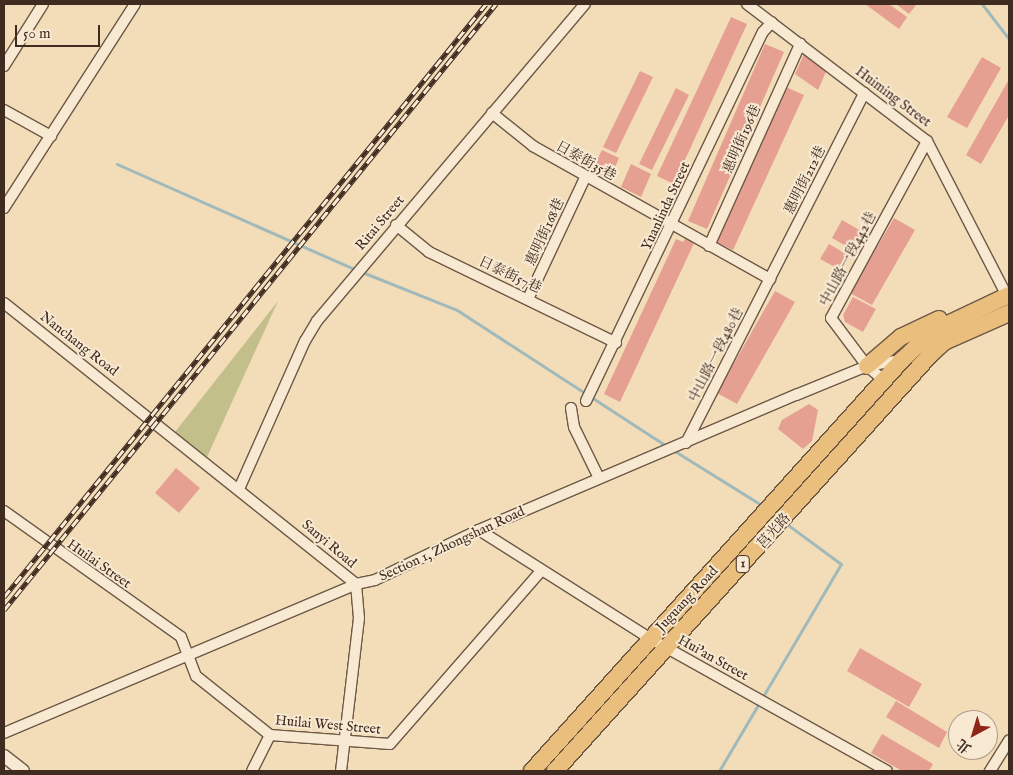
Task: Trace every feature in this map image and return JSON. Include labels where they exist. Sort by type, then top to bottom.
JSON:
[{"type":"main road","name":"1","points":[[902,360],[933,331],[1009,297]]},
{"type":"main road","name":"Section 1, Zhongshan Road","points":[[930,355],[944,342],[1009,313]]},
{"type":"main road","points":[[867,366],[901,337],[945,316],[968,314]]},
{"type":"main road","name":"莒光路","points":[[555,771],[930,355]]},
{"type":"main road","name":"Juguang Road","points":[[532,771],[902,360]]},
{"type":"street","points":[[4,66],[43,4]]},
{"type":"street","points":[[4,208],[135,4]]},
{"type":"street","name":"Ritai Street","points":[[239,488],[305,341],[396,225],[585,4]]},
{"type":"street","name":"Huiming Street","points":[[746,4],[927,141],[1009,297]]},
{"type":"street","name":"Yuanlinda Street","points":[[586,401],[616,343],[763,32],[772,22]]},
{"type":"street","name":"惠明街196巷","points":[[709,246],[800,44]]},
{"type":"street","name":"惠明街212巷","points":[[770,279],[864,93]]},
{"type":"street","points":[[4,110],[51,136]]},
{"type":"street","name":"日泰街35巷","points":[[492,113],[533,146],[770,279]]},
{"type":"street","name":"中山路一段442巷","points":[[884,380],[867,366],[832,318],[927,141]]},
{"type":"street","name":"惠明街168巷","points":[[528,299],[586,176]]},
{"type":"street","name":"日泰街57巷","points":[[396,225],[429,252],[616,343]]},
{"type":"street","name":"中山路一段480巷","points":[[686,443],[770,279]]},
{"type":"street","name":"Nanchang Road","points":[[4,303],[138,407]]},
{"type":"street","name":"Section 1, Zhongshan Road","points":[[4,733],[356,584],[374,580],[479,530],[867,366],[930,355]]},
{"type":"street","name":"Sanyi Road","points":[[138,407],[356,584],[359,618],[343,740],[341,771]]},
{"type":"street","points":[[571,408],[574,427],[599,478]]},
{"type":"street","name":"Huilai West Street","points":[[4,511],[181,638],[196,676],[270,735],[390,744],[541,571]]},
{"type":"street","name":"Hui'an Street","points":[[479,530],[651,639],[887,771]]},
{"type":"street","points":[[252,771],[270,735]]},
{"type":"street","points":[[990,771],[1009,742]]},
{"type":"street","points":[[4,756],[23,771]]},
{"type":"shaded area","points":[[278,301],[207,457],[175,432]]},
{"type":"building","points":[[865,4],[889,4],[907,17],[899,29]]},
{"type":"building","points":[[896,4],[917,4],[909,14]]},
{"type":"building","points":[[731,17],[747,24],[674,184],[657,176]]},
{"type":"building","points":[[765,44],[784,52],[707,229],[688,221]]},
{"type":"building","points":[[805,52],[828,67],[818,90],[795,74]]},
{"type":"building","points":[[982,57],[1001,68],[967,128],[947,117]]},
{"type":"building","points":[[640,71],[653,77],[616,153],[603,147]]},
{"type":"building","points":[[1008,81],[1009,115],[981,164],[966,155]]},
{"type":"building","points":[[786,87],[804,95],[733,250],[716,242]]},
{"type":"building","points":[[676,88],[689,95],[652,170],[639,164]]},
{"type":"building","points":[[602,150],[619,158],[610,179],[592,170]]},
{"type":"building","points":[[631,164],[651,174],[641,197],[621,187]]},
{"type":"building","points":[[894,218],[915,230],[872,305],[850,293]]},
{"type":"building","points":[[842,220],[863,232],[853,250],[832,238]]},
{"type":"building","points":[[686,237],[695,241],[620,402],[604,394],[676,239],[683,242]]},
{"type":"building","points":[[829,244],[850,256],[842,271],[820,259]]},
{"type":"building","points":[[775,291],[795,302],[737,404],[717,393]]},
{"type":"building","points":[[853,297],[876,309],[863,332],[845,322],[843,315]]},
{"type":"building","points":[[809,404],[818,410],[812,441],[803,449],[778,429],[782,420]]},
{"type":"building","points":[[176,468],[200,488],[179,513],[155,493]]},
{"type":"building","points":[[860,648],[922,684],[909,707],[847,671]]},
{"type":"building","points":[[896,701],[947,732],[939,748],[886,717]]},
{"type":"building","points":[[882,734],[933,764],[929,771],[902,771],[871,753]]},
{"type":"waterway","points":[[982,4],[1009,39]]},
{"type":"waterway","points":[[117,164],[356,270]]},
{"type":"waterway","points":[[362,272],[457,310],[668,447]]},
{"type":"waterway","points":[[673,450],[763,506]]},
{"type":"waterway","points":[[719,771],[841,564],[784,522]]},
{"type":"railway","points":[[4,597],[486,4]]},
{"type":"railway","points":[[4,610],[496,4]]}]
